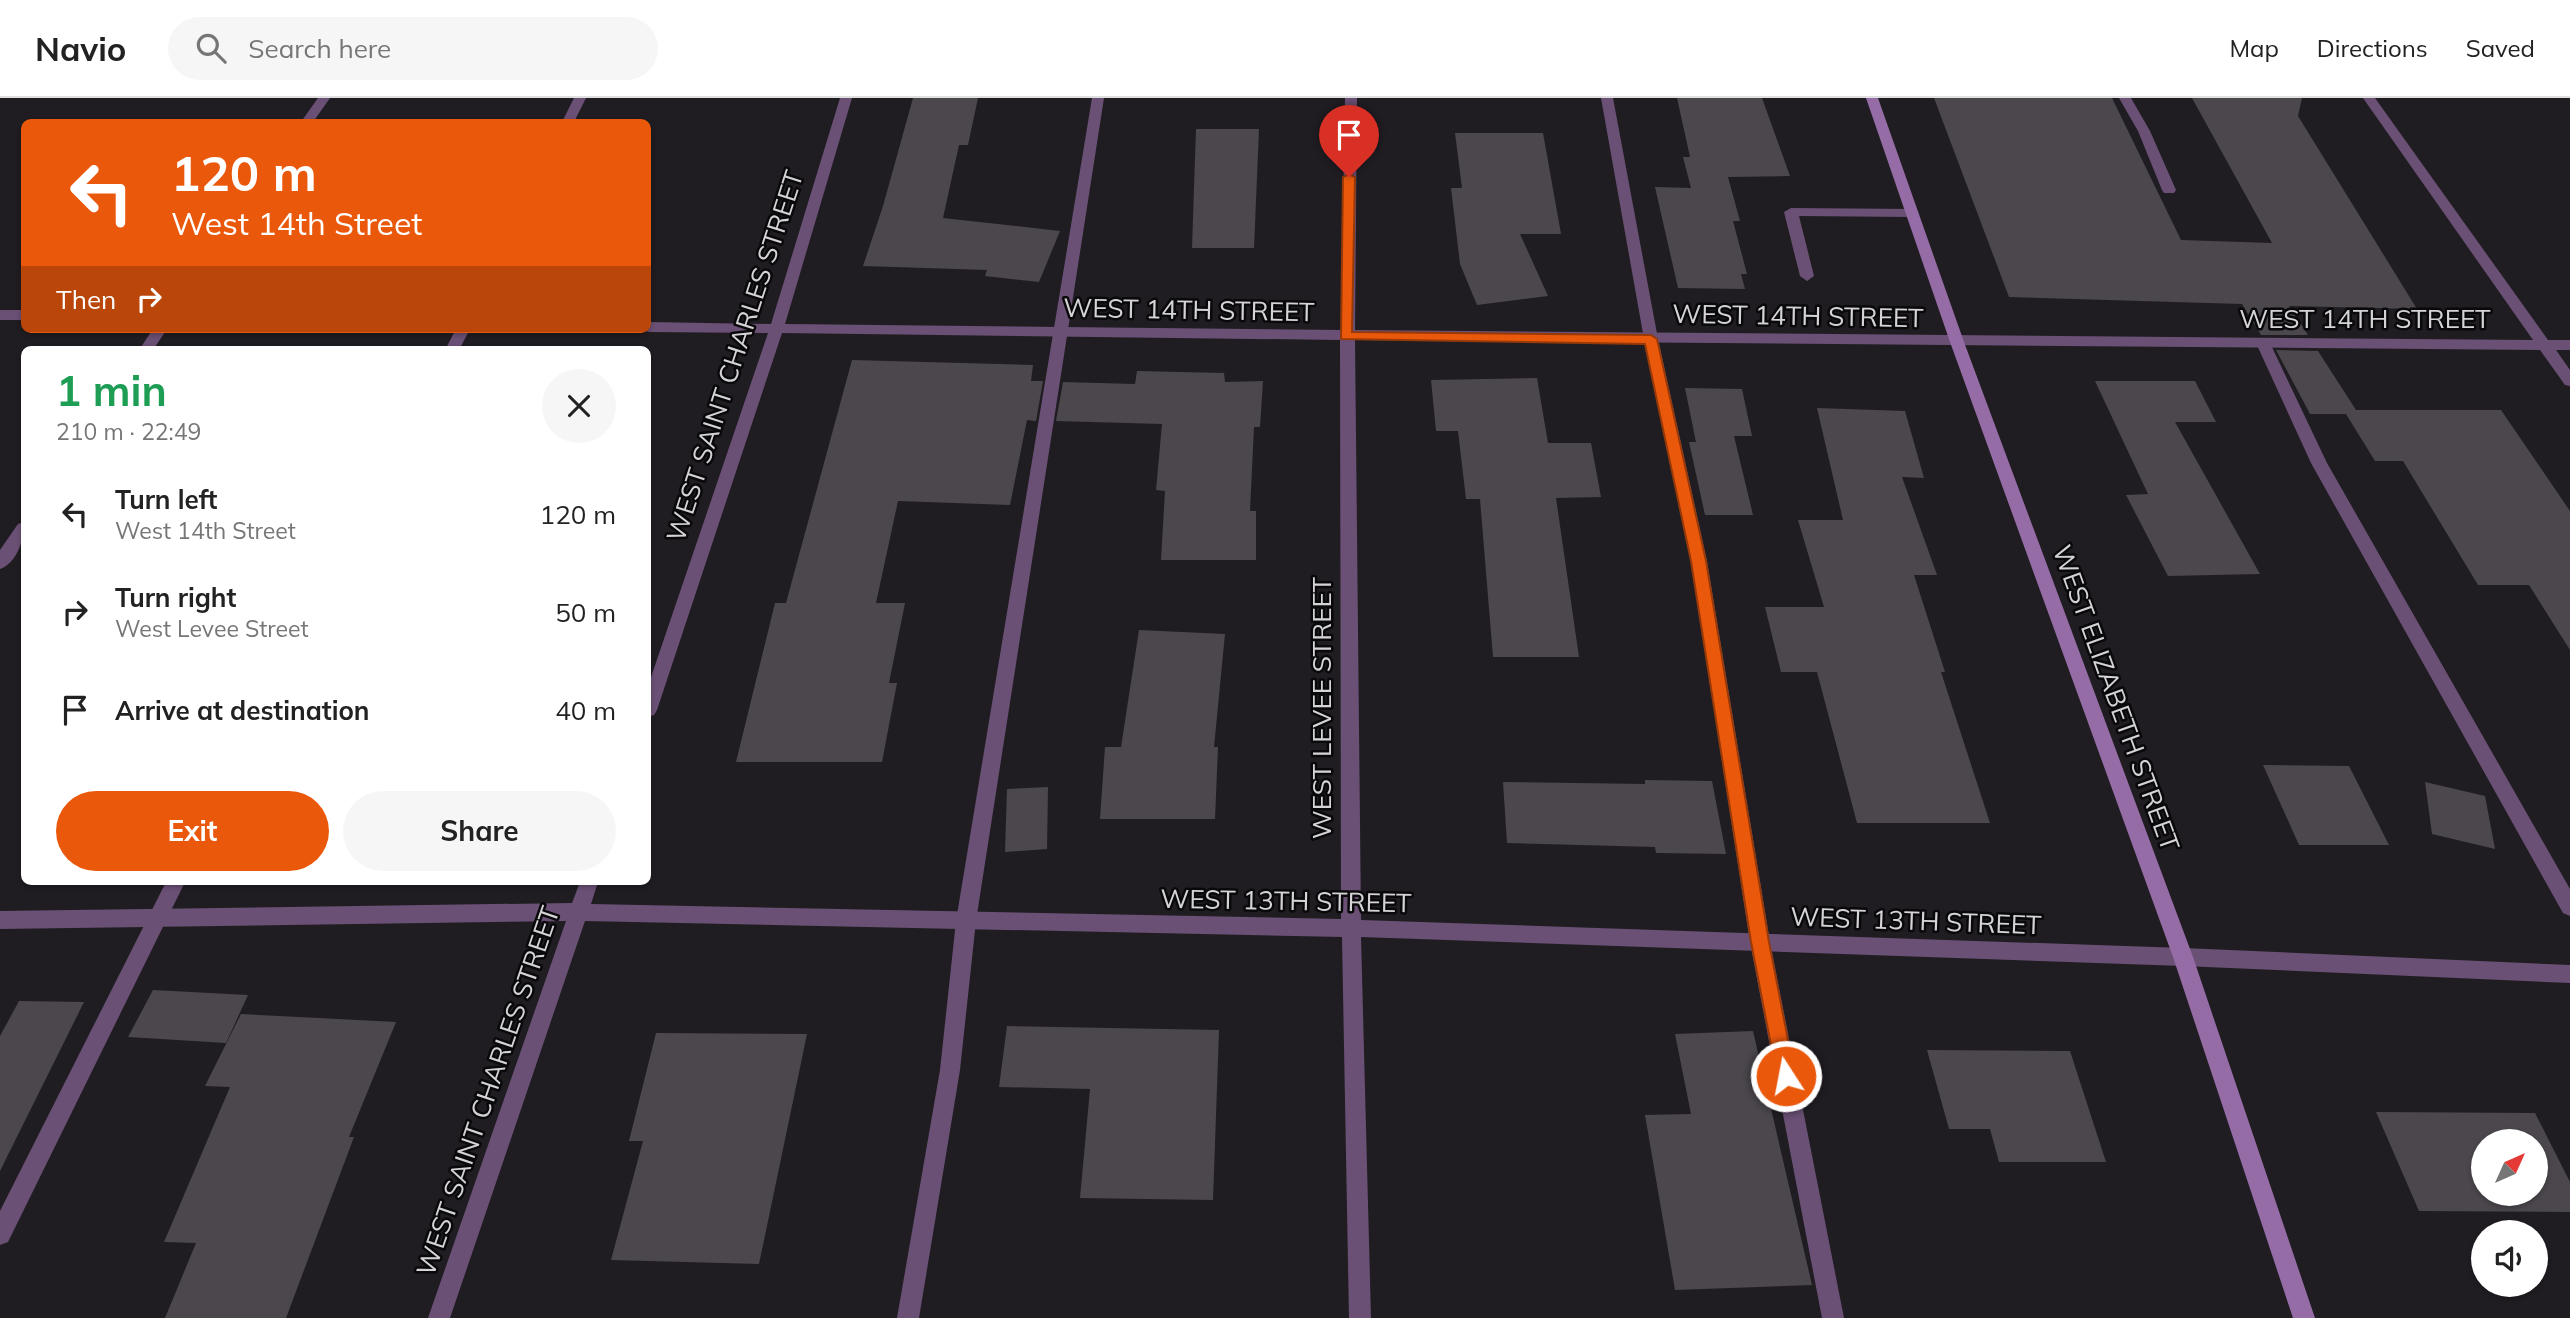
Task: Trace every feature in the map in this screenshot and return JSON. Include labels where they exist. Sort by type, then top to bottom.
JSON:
[{"type":"street","points":[[309,119],[324,98]]},
{"type":"street","points":[[570,119],[580,98]]},
{"type":"street","name":"WEST SAINT CHARLES STREET","points":[[651,701],[776,330],[846,98]]},
{"type":"street","points":[[908,1318],[950,1070],[966,921],[1098,98]]},
{"type":"street","name":"WEST LEVEE STREET","points":[[1351,98],[1346,336],[1349,928],[1360,1318]]},
{"type":"street","points":[[1607,98],[1651,339],[1699,561],[1760,942],[1833,1318]]},
{"type":"street","name":"WEST ELIZABETH STREET","points":[[1872,98],[1957,342],[2183,957],[2304,1318]]},
{"type":"street","points":[[2124,98],[2144,131],[2169,190]]},
{"type":"street","points":[[2370,98],[2570,381]]},
{"type":"street","points":[[1807,276],[1791,212],[1912,213]]},
{"type":"street","points":[[0,315],[21,315]]},
{"type":"street","name":"WEST 14TH STREET","points":[[651,327],[1957,342],[2570,345]]},
{"type":"street","points":[[2263,343],[2319,463],[2570,907]]},
{"type":"street","points":[[0,563],[21,532]]},
{"type":"street","points":[[0,1234],[174,885]]},
{"type":"street","name":"WEST SAINT CHARLES STREET","points":[[439,1318],[588,885]]},
{"type":"street","name":"WEST 13TH STREET","points":[[0,920],[579,912],[1349,928],[2183,957],[2570,974]]},
{"type":"building","points":[[913,98],[978,98],[968,145],[959,145],[943,218],[1060,231],[1039,282],[985,276],[987,270],[863,266]]},
{"type":"building","points":[[1677,98],[1762,98],[1790,176],[1728,177],[1740,221],[1733,221],[1747,274],[1741,274],[1745,289],[1678,288],[1655,187],[1691,188],[1683,157],[1690,157]]},
{"type":"building","points":[[1934,98],[2112,98],[2181,240],[2272,243],[2192,98],[2302,98],[2298,116],[2417,309],[2289,306],[2308,335],[2261,335],[2242,304],[2009,297]]},
{"type":"building","points":[[1196,129],[1259,129],[1254,248],[1192,248]]},
{"type":"building","points":[[1455,133],[1543,133],[1561,234],[1520,234],[1548,296],[1477,305],[1460,264],[1451,188],[1462,188]]},
{"type":"building","points":[[2276,350],[2318,351],[2356,410],[2501,410],[2570,511],[2570,650],[2529,585],[2478,585],[2403,461],[2375,461],[2346,414],[2310,414]]},
{"type":"building","points":[[852,360],[1033,365],[1031,381],[1043,381],[1036,421],[1027,420],[1010,505],[898,501],[876,603],[905,603],[889,683],[897,683],[882,762],[736,762],[775,603],[786,603]]},
{"type":"building","points":[[1137,371],[1224,373],[1225,382],[1263,381],[1260,427],[1254,427],[1250,511],[1256,511],[1256,560],[1161,560],[1165,491],[1156,490],[1162,424],[1056,421],[1063,382],[1135,384]]},
{"type":"building","points":[[1537,378],[1548,443],[1591,443],[1601,497],[1556,498],[1579,657],[1493,657],[1480,499],[1466,499],[1458,431],[1436,431],[1431,380]]},
{"type":"building","points":[[2095,381],[2195,381],[2216,422],[2175,422],[2260,574],[2168,576],[2126,495],[2148,494]]},
{"type":"building","points":[[1685,388],[1742,389],[1752,436],[1734,436],[1753,515],[1705,515],[1689,442],[1696,442]]},
{"type":"building","points":[[1817,408],[1905,411],[1924,478],[1902,477],[1937,575],[1914,575],[1945,672],[1941,672],[1990,823],[1857,823],[1817,672],[1781,672],[1765,607],[1824,607],[1798,520],[1843,520]]},
{"type":"building","points":[[1139,630],[1225,634],[1214,747],[1218,747],[1215,819],[1100,819],[1105,747],[1121,747]]},
{"type":"building","points":[[2263,765],[2349,766],[2389,845],[2299,845]]},
{"type":"building","points":[[1645,780],[1712,781],[1726,854],[1656,853],[1655,847],[1507,843],[1503,782],[1645,784]]},
{"type":"building","points":[[2425,782],[2485,796],[2495,849],[2432,834]]},
{"type":"building","points":[[1048,787],[1047,849],[1005,852],[1007,789]]},
{"type":"building","points":[[153,990],[248,995],[226,1043],[128,1037]]},
{"type":"building","points":[[19,1001],[84,1002],[0,1171],[0,1036]]},
{"type":"building","points":[[241,1014],[396,1022],[349,1137],[354,1137],[286,1318],[165,1318],[196,1243],[164,1242],[230,1087],[205,1086]]},
{"type":"building","points":[[1007,1026],[1219,1030],[1213,1200],[1080,1198],[1090,1089],[999,1087]]},
{"type":"building","points":[[1753,1031],[1812,1285],[1675,1290],[1645,1115],[1691,1114],[1675,1034]]},
{"type":"building","points":[[656,1033],[807,1034],[759,1264],[611,1260],[643,1141],[629,1141]]},
{"type":"building","points":[[1927,1050],[2070,1051],[2106,1162],[1999,1162],[1990,1129],[1949,1129]]},
{"type":"building","points":[[2376,1112],[2535,1113],[2543,1129],[2471,1129],[2471,1206],[2548,1206],[2548,1139],[2570,1182],[2570,1212],[2419,1211]]},
{"type":"route","points":[[1349,177],[1346,336],[1651,339],[1699,561],[1760,942],[1786,1076]]}]
